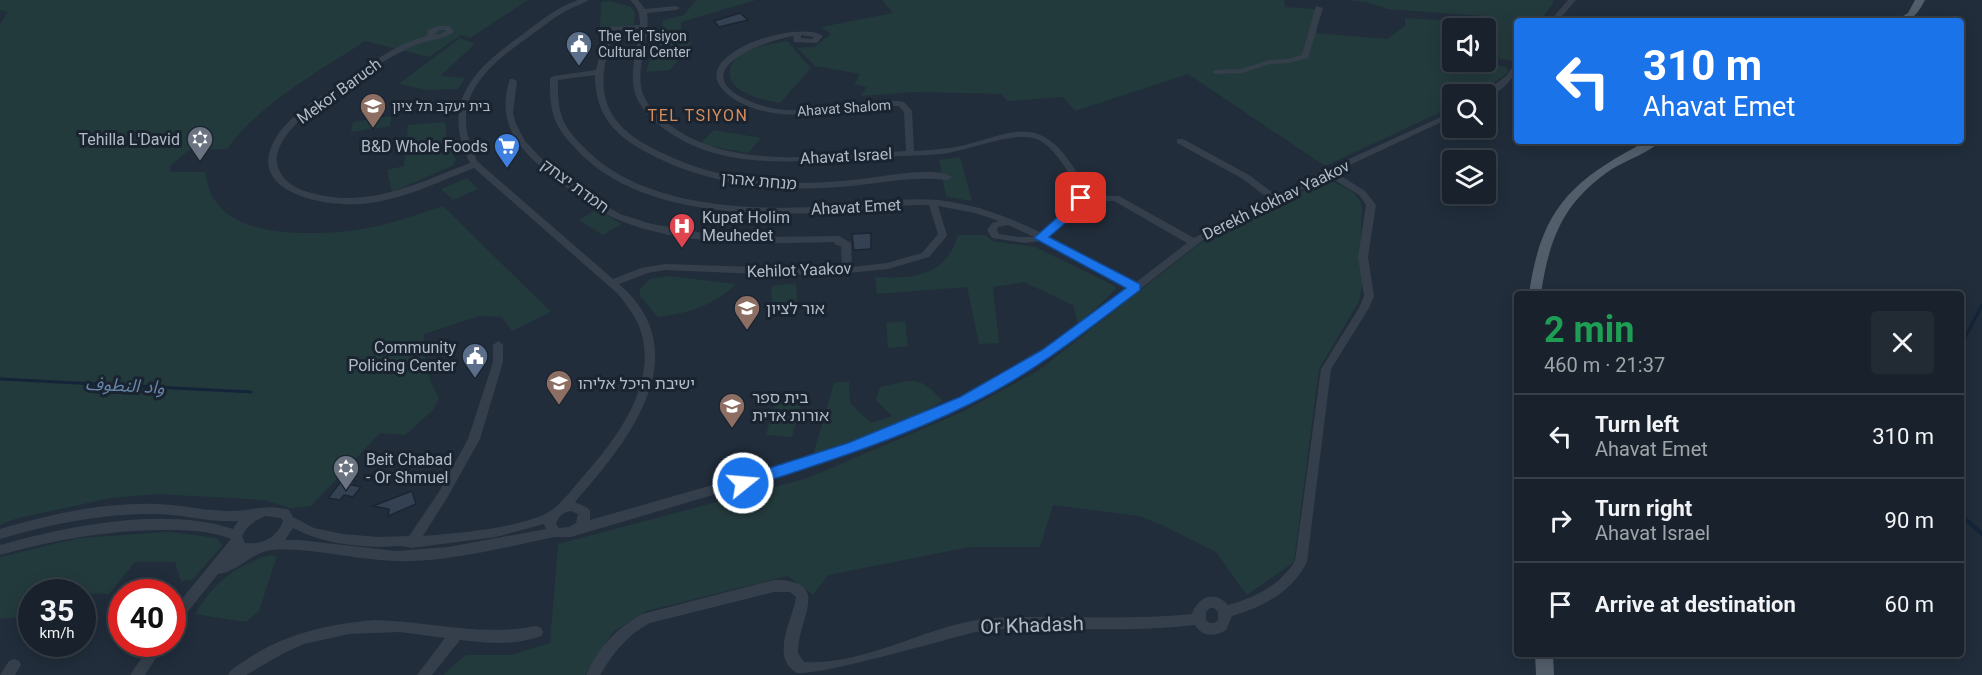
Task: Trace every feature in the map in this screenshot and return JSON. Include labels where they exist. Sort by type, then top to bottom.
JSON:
[{"type":"main road","points":[[1906,18],[1912,15],[1920,0]]},
{"type":"main road","points":[[1535,291],[1545,245],[1574,192],[1599,171],[1649,144]]},
{"type":"main road","points":[[1544,657],[1545,675]]},
{"type":"street","points":[[555,532],[550,524],[558,511],[631,421],[642,401],[651,368],[648,338],[637,312],[613,283],[476,164],[464,141],[461,119],[466,98],[476,78],[499,54],[559,12],[585,0]]},
{"type":"street","points":[[634,0],[642,5],[645,11],[676,8]]},
{"type":"street","points":[[1557,18],[1572,0]]},
{"type":"street","points":[[1216,72],[1242,70],[1269,62],[1290,62],[1305,56],[1319,8]]},
{"type":"street","name":"Ahavat Israel","points":[[645,11],[635,75],[638,92],[661,123],[694,143],[718,151],[766,159],[950,151],[1022,135],[1039,136],[1048,141],[1063,160],[1079,187],[1081,198]]},
{"type":"street","name":"מנחת אהרן","points":[[644,27],[612,29],[600,72],[600,102],[615,126],[656,156],[712,177],[734,181],[810,185],[923,176],[948,177]]},
{"type":"street","name":"Mekor Baruch","points":[[432,35],[418,40],[358,75],[289,128],[274,152],[273,161],[284,183],[303,195],[332,201],[362,201],[409,189],[476,164]]},
{"type":"street","name":"Ahavat Shalom","points":[[796,37],[781,38],[748,47],[726,60],[719,71],[722,84],[729,92],[755,106],[784,112],[817,112],[901,104],[908,111],[910,153]]},
{"type":"street","points":[[1496,88],[1514,71]]},
{"type":"street","name":"Ahavat Emet","points":[[600,72],[554,78],[555,110],[565,132],[597,166],[643,189],[689,201],[755,211],[952,205],[1008,222],[1135,287]]},
{"type":"street","name":"חמדת יצחק","points":[[513,81],[509,113],[527,150],[604,209],[642,224],[706,236],[758,241],[838,239],[839,243],[846,243],[847,269]]},
{"type":"street","name":"Derekh Kokhav Yaakov","points":[[577,529],[817,460],[965,401],[1047,354],[1193,242],[1224,223],[1442,119]]},
{"type":"street","points":[[1180,141],[1246,177],[1275,199]]},
{"type":"street","points":[[1225,612],[1249,606],[1264,597],[1292,576],[1301,562],[1326,369],[1369,296],[1363,257],[1371,205],[1362,193],[1328,172]]},
{"type":"street","points":[[1008,222],[994,225],[992,230],[995,236],[1020,240],[1040,238],[1073,209],[1081,198],[1116,198],[1193,242]]},
{"type":"street","points":[[933,204],[947,219],[974,211]]},
{"type":"street","name":"Kehilot Yaakov","points":[[613,283],[664,267],[770,272],[901,265],[926,257],[940,241],[947,219]]},
{"type":"street","points":[[402,556],[466,455],[480,421],[498,362],[498,345]]},
{"type":"street","points":[[268,545],[292,544],[402,556],[458,550],[555,532],[566,533],[577,529],[584,520],[582,509],[586,479]]},
{"type":"street","points":[[0,534],[96,512],[155,508],[243,517],[280,511],[285,513],[289,521],[306,532],[328,537],[412,541],[506,530],[572,506],[582,509]]},
{"type":"street","name":"Derekh Kokhav Yaakov","points":[[582,509],[600,516],[620,515]]},
{"type":"street","points":[[186,603],[236,539],[244,523],[258,513]]},
{"type":"street","points":[[203,582],[228,562],[281,537],[289,521]]},
{"type":"street","points":[[0,550],[52,536],[108,526],[190,526],[222,530],[247,549],[255,549]]},
{"type":"street","name":"Or Khadash","points":[[593,675],[611,644],[632,625],[658,615],[774,586],[798,589],[803,596],[790,643],[790,654],[794,662],[802,668],[821,672],[849,670],[877,663],[981,625],[1165,622],[1198,619]]},
{"type":"street","points":[[1208,603],[1218,605],[1225,612],[1227,620],[1219,628],[1206,627],[1198,619],[1198,610],[1208,603]]},
{"type":"street","points":[[235,675],[290,641],[326,632],[403,627],[508,638],[536,632]]},
{"type":"street","points":[[424,675],[456,634]]},
{"type":"street","points":[[138,675],[150,657]]},
{"type":"green space","points":[[0,0],[528,0],[470,38],[461,35],[429,57],[365,41],[273,103],[241,132],[227,149],[189,150],[170,166],[170,172],[205,172],[211,194],[225,212],[258,228],[280,231],[326,233],[369,228],[443,206],[551,312],[512,331],[502,317],[479,316],[424,334],[427,367],[431,383],[439,398],[433,410],[405,435],[380,433],[311,506],[290,508],[264,500],[157,494],[111,498],[18,518],[0,525],[0,24],[8,12],[0,10]]},
{"type":"green space","points":[[696,0],[756,0],[681,22],[682,37],[660,37],[663,20],[684,15]]},
{"type":"green space","points":[[882,0],[1284,0],[1285,7],[1315,9],[1317,33],[1387,39],[1405,26],[1405,18],[1442,20],[1442,72],[1496,72],[1496,65],[1506,67],[1509,72],[1492,84],[1442,84],[1442,112],[1325,166],[1188,74],[1075,111],[1063,97],[1008,101],[1001,94],[916,92],[860,96],[867,87],[854,84],[860,74],[815,66],[797,48],[814,47],[831,34],[821,27],[893,13]]},
{"type":"green space","points":[[1345,0],[1553,0],[1542,18],[1514,18],[1514,58],[1512,61],[1496,57],[1496,18],[1387,9],[1367,2]]},
{"type":"green space","points":[[611,1],[631,7],[635,13],[634,25],[600,28],[601,2]]},
{"type":"green space","points":[[460,38],[475,44],[440,76],[465,78],[458,89],[427,90],[399,84]]},
{"type":"green space","points":[[681,40],[692,42],[670,70],[646,72],[655,42]]},
{"type":"green space","points":[[787,41],[811,68],[780,103],[748,94],[734,84],[730,77],[730,69],[741,54],[757,47]]},
{"type":"green space","points":[[391,116],[390,126],[351,132],[353,122]]},
{"type":"green space","points":[[445,122],[447,144],[456,160],[452,166],[392,192],[387,170],[404,166],[408,125]]},
{"type":"green space","points":[[714,130],[761,138],[748,153],[700,144]]},
{"type":"green space","points":[[960,157],[972,201],[946,197],[939,160]]},
{"type":"green space","points":[[467,178],[478,189],[453,200],[441,189]]},
{"type":"green space","points":[[1329,180],[1353,193],[1362,205],[1360,257],[1363,280],[1359,301],[1319,369],[1294,562],[1247,595],[1216,552],[1162,525],[1139,516],[1053,505],[1040,547],[970,547],[828,575],[813,595],[788,576],[646,611],[613,632],[585,675],[443,675],[466,655],[511,655],[550,643],[558,544],[808,478],[962,412],[1038,371],[1203,241],[1269,205]]},
{"type":"green space","points":[[597,209],[621,224],[603,235],[579,220]]},
{"type":"green space","points":[[958,235],[986,235],[992,241],[1035,247],[1115,286],[1116,289],[1078,325],[1073,305],[1024,282],[993,287],[999,343],[979,344],[967,287],[877,294],[875,277],[914,276],[936,267],[953,249]]},
{"type":"green space","points":[[669,276],[736,284],[718,298],[700,307],[658,317],[640,296],[640,289],[650,279]]},
{"type":"green space","points":[[796,283],[798,311],[773,314],[771,286]]},
{"type":"green space","points":[[905,321],[908,346],[888,348],[886,323]]},
{"type":"green space","points":[[849,381],[850,403],[871,423],[892,416],[876,400],[880,387],[915,381],[927,386],[943,401],[913,418],[813,455],[834,383]]},
{"type":"green space","points":[[775,402],[801,404],[792,437],[766,435]]},
{"type":"green space","points":[[169,532],[217,538],[222,546],[192,580],[180,579],[175,562],[135,562],[121,579],[108,579],[108,594],[96,594],[96,579],[18,579],[18,617],[0,619],[0,557],[79,538]]},
{"type":"green space","points":[[269,555],[277,556],[259,611],[246,622],[195,614],[209,593],[226,577],[246,564]]},
{"type":"building","points":[[740,13],[748,20],[719,27],[714,21]]},
{"type":"building","points":[[871,233],[871,249],[854,250],[852,234]]},
{"type":"building","name":"Beit Chabad - Or Shmuel","points":[[343,479],[356,481],[352,485],[361,487],[353,497],[344,495],[340,500],[328,498]]},
{"type":"building","points":[[412,491],[416,504],[388,516],[389,509],[373,506]]},
{"type":"waterway","points":[[1964,339],[1982,305]]},
{"type":"waterway","name":"واد النطوف","points":[[0,379],[251,392]]},
{"type":"waterway","points":[[1964,518],[1982,534]]},
{"type":"place","name":"The Tel Tsiyon Cultural Center","points":[[579,67]]},
{"type":"place","name":"בית יעקב תל ציון","points":[[373,129]]},
{"type":"place","name":"Tehilla L'David","points":[[200,162]]},
{"type":"place","name":"B&D Whole Foods","points":[[507,169]]},
{"type":"place","name":"Kupat Holim Meuhedet","points":[[682,249]]},
{"type":"place","name":"אור לציון","points":[[747,331]]},
{"type":"place","name":"Community Policing Center","points":[[475,379]]},
{"type":"place","name":"ישיבת היכל אליהו","points":[[559,406]]},
{"type":"place","name":"בית ספר אורות אדית","points":[[732,429]]},
{"type":"place","name":"Beit Chabad - Or Shmuel","points":[[346,491]]},
{"type":"district","name":"TEL TSIYON","points":[[698,115]]},
{"type":"route","points":[[743,483],[853,447],[965,401],[1047,354],[1135,287],[1040,238],[1079,204],[1081,198]]}]
